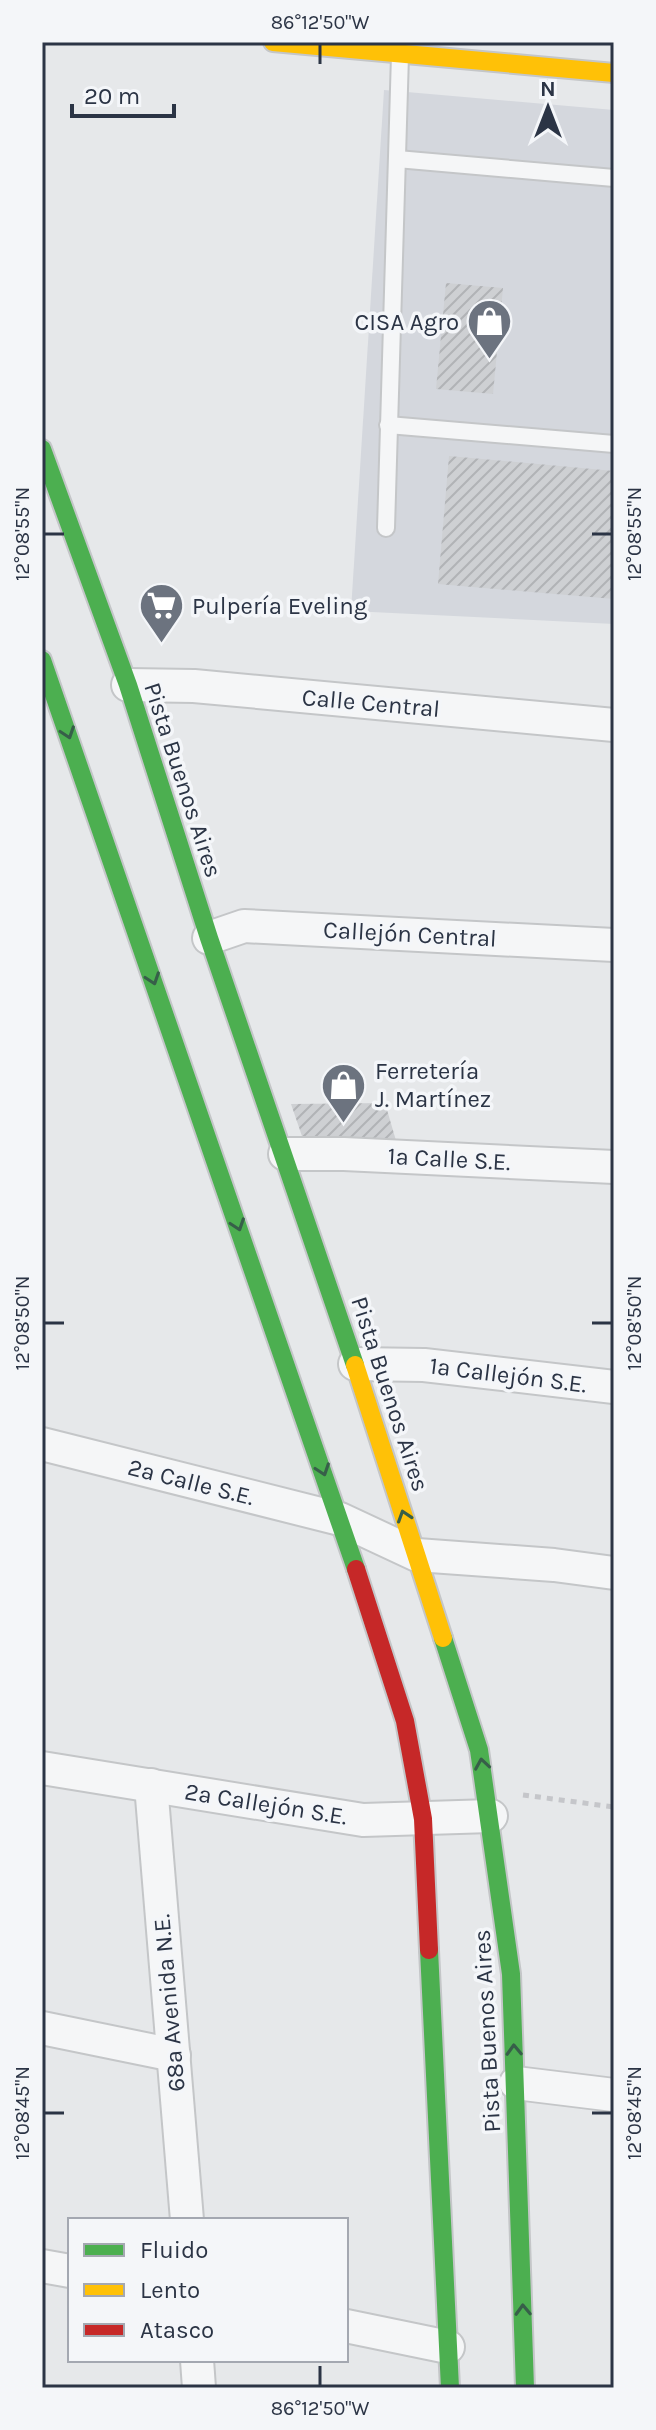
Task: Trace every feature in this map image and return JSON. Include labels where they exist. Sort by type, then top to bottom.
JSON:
[{"type":"main road","points":[[273,42],[614,73]]},
{"type":"main road","name":"Pista Buenos Aires","points":[[42,449],[128,685],[209,938],[355,1364],[479,1750],[511,1974],[525,2388]]},
{"type":"main road","points":[[42,660],[340,1519],[405,1721],[423,1819],[450,2388]]},
{"type":"street","name":"Calle Central","points":[[128,685],[194,686],[614,725]]},
{"type":"street","name":"Callejón Central","points":[[209,938],[244,926],[614,945]]},
{"type":"street","name":"1a Calle S.E.","points":[[285,1154],[614,1167]]},
{"type":"street","name":"1a Callejón S.E.","points":[[355,1364],[424,1365],[614,1387]]},
{"type":"street","name":"2a Calle S.E.","points":[[42,1444],[340,1519],[417,1555]]},
{"type":"street","points":[[417,1555],[554,1565],[614,1573]]},
{"type":"street","name":"2a Callejón S.E.","points":[[42,1768],[363,1820],[423,1819],[488,1803]]},
{"type":"street","name":"68a Avenida N.E.","points":[[151,1785],[187,2218]]},
{"type":"street","points":[[42,2028],[174,2055]]},
{"type":"street","points":[[516,2083],[614,2095]]},
{"type":"street","points":[[42,2266],[68,2271]]},
{"type":"street","points":[[348,2326],[448,2347]]},
{"type":"street","points":[[197,2362],[199,2388]]},
{"type":"lane","points":[[386,528],[400,53]]},
{"type":"lane","points":[[397,159],[614,178]]},
{"type":"lane","points":[[388,425],[614,444]]},
{"type":"path","points":[[488,1803],[614,1807]]},
{"type":"shaded area","name":"CISA Agro","points":[[384,90],[614,110],[614,624],[351,611]]},
{"type":"building","points":[[446,283],[503,288],[493,394],[436,389]]},
{"type":"building","points":[[449,456],[614,471],[614,599],[438,584]]},
{"type":"building","name":"Ferretería J. Martínez","points":[[385,1103],[397,1144],[305,1145],[291,1104]]},
{"type":"traffic: fast","points":[[42,449],[128,685],[209,938],[355,1365]]},
{"type":"traffic: fast","points":[[42,660],[356,1569]]},
{"type":"traffic: fast","points":[[443,1638],[479,1750],[511,1974],[525,2388]]},
{"type":"traffic: fast","points":[[429,1950],[450,2388]]},
{"type":"traffic: slow","points":[[273,42],[614,73]]},
{"type":"traffic: slow","points":[[355,1365],[443,1638]]},
{"type":"traffic: jam","points":[[356,1569],[405,1721],[423,1819],[429,1950]]},
{"type":"place","name":"CISA Agro","points":[[490,361]]},
{"type":"place","name":"Pulpería Eveling","points":[[161,645]]},
{"type":"place","name":"Ferretería J. Martínez","points":[[344,1124]]}]
